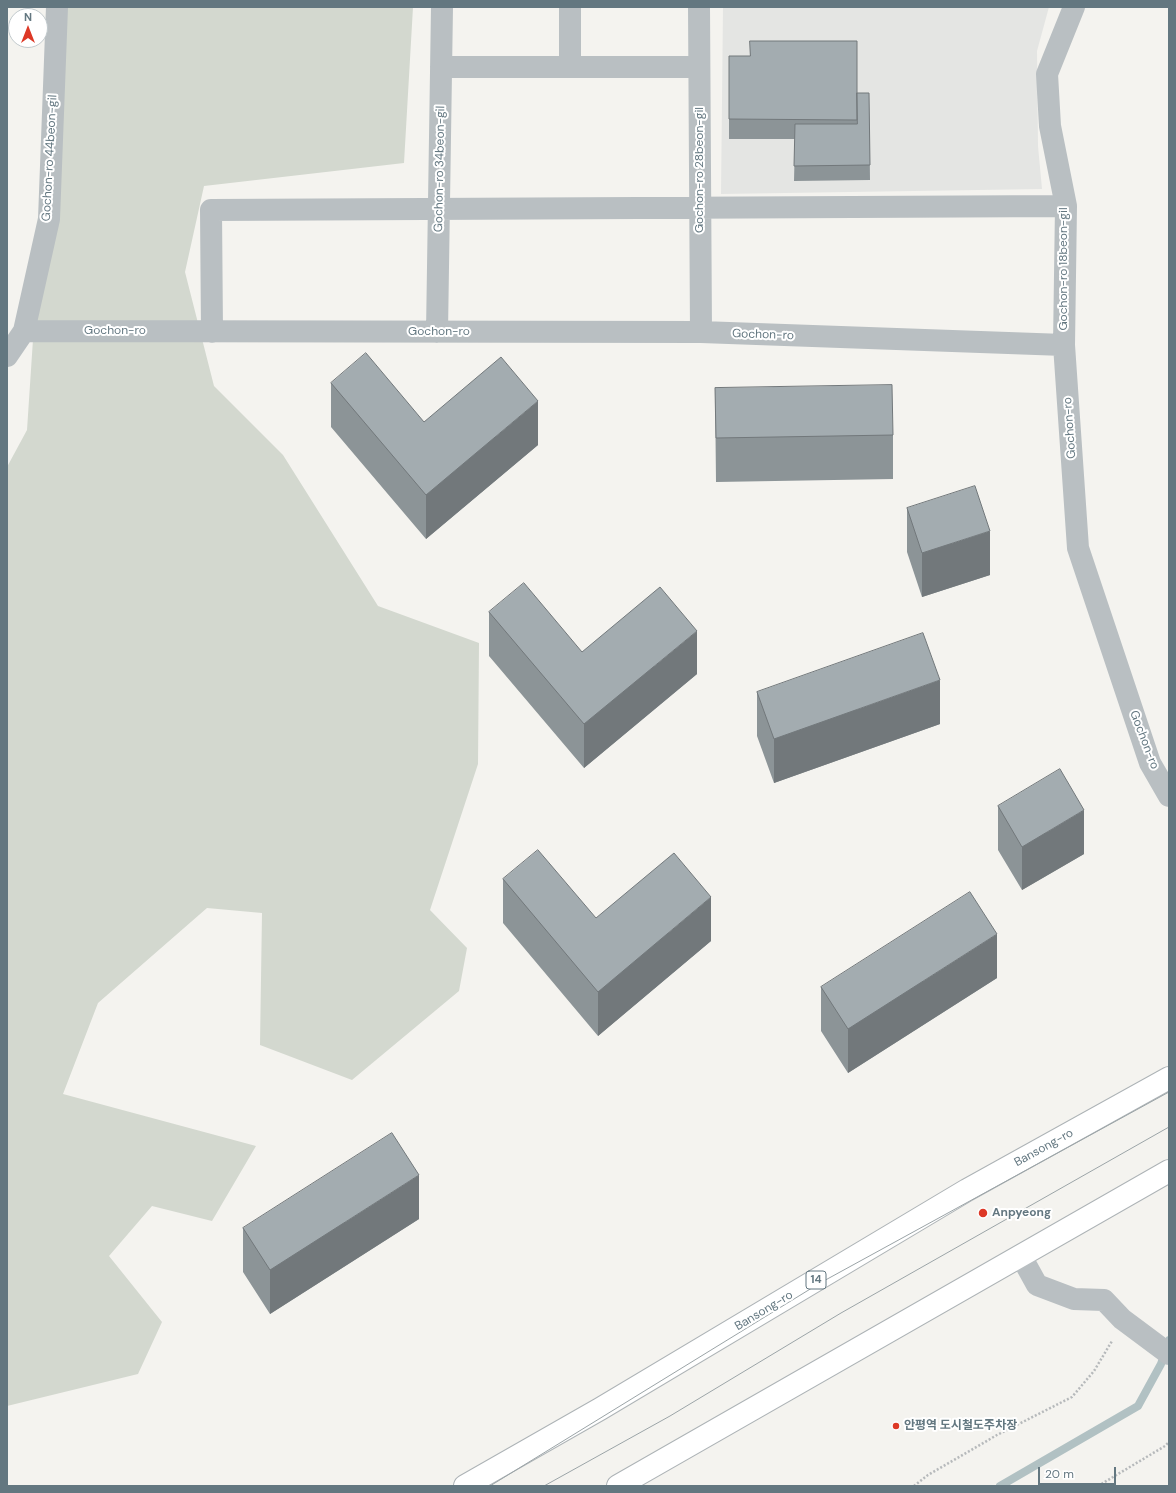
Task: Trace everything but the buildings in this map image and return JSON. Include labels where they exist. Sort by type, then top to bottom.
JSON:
[{"type":"main road","name":"Bansong-ro","points":[[465,1486],[600,1409],[967,1190],[1169,1078]]},
{"type":"main road","points":[[618,1486],[637,1481],[1169,1171]]},
{"type":"street","name":"Gochon-ro 44beon-gil","points":[[24,331],[49,219],[57,7]]},
{"type":"street","name":"Gochon-ro 34beon-gil","points":[[438,332],[442,7]]},
{"type":"street","points":[[570,7],[570,67]]},
{"type":"street","name":"Gochon-ro 28beon-gil","points":[[699,7],[701,332]]},
{"type":"street","name":"Gochon-ro 18beon-gil","points":[[1064,345],[1066,206],[1050,126],[1047,74],[1074,7]]},
{"type":"street","points":[[441,67],[699,67]]},
{"type":"street","points":[[212,332],[211,210],[1066,206]]},
{"type":"street","name":"Gochon-ro","points":[[24,331],[701,332],[1064,345],[1078,548],[1150,763],[1169,796]]},
{"type":"street","points":[[7,356],[24,331]]},
{"type":"street","points":[[1021,1256],[1037,1285],[1074,1299],[1104,1300],[1126,1322],[1169,1354]]},
{"type":"path","points":[[914,1486],[928,1475],[990,1439],[1072,1396],[1094,1371],[1126,1322]]},
{"type":"path","points":[[1098,1486],[1165,1446],[1169,1442]]},
{"type":"shaded area","points":[[55,7],[413,7],[404,163],[204,186],[185,272],[214,386],[283,455],[378,606],[479,643],[478,764],[430,910],[467,948],[459,991],[352,1080],[260,1045],[262,913],[207,908],[98,1003],[63,1094],[256,1146],[212,1221],[152,1206],[109,1256],[162,1322],[138,1374],[7,1406],[7,467],[27,430]]},
{"type":"shaded area","points":[[723,7],[1049,7],[1037,51],[1038,146],[1042,189],[721,194]]},
{"type":"waterway","points":[[1000,1486],[1138,1406],[1161,1364],[1169,1340]]},
{"type":"tram line","points":[[490,1486],[820,1283],[1169,1092]]},
{"type":"tram line","points":[[544,1486],[670,1416],[841,1313],[1169,1127]]},
{"type":"place","name":"Anpyeong","points":[[983,1213]]},
{"type":"place","name":"안평역 도시철도주차장","points":[[896,1426]]}]
